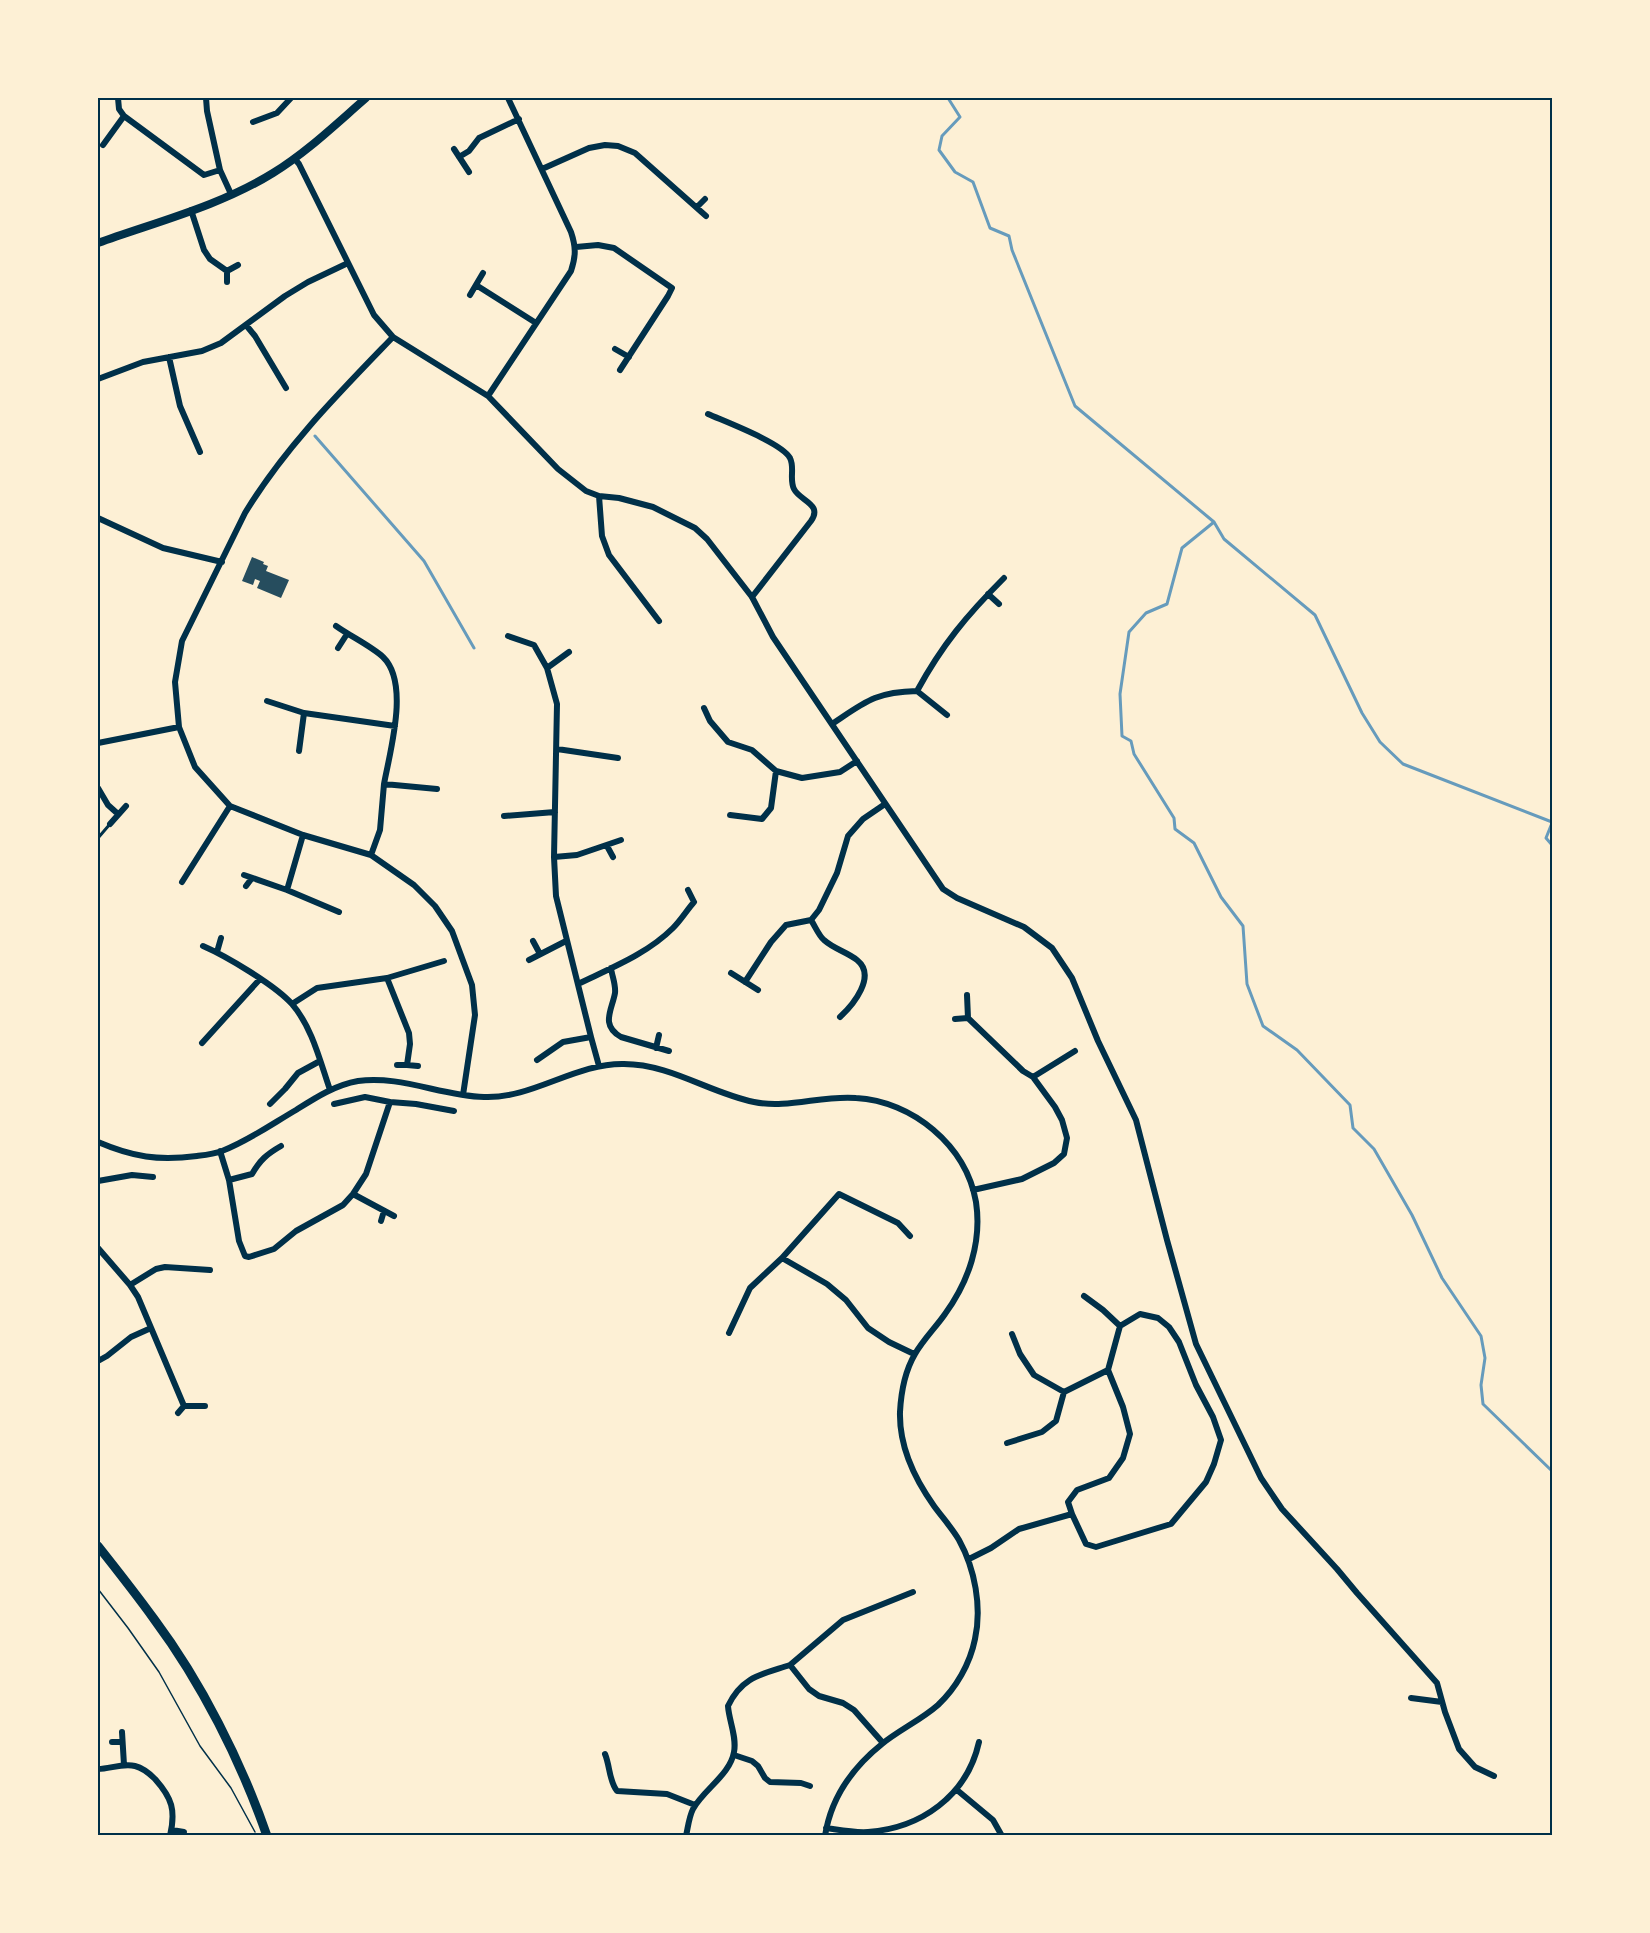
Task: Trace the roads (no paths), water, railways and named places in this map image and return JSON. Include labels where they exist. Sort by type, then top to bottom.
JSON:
[{"type":"main road","points":[[98,1546],[156,1621],[191,1676],[219,1725],[258,1810],[267,1836]]},
{"type":"street","points":[[118,98],[119,109],[124,116],[204,175],[220,170]]},
{"type":"street","points":[[206,98],[220,170],[231,194]]},
{"type":"street","points":[[253,122],[277,113],[291,98]]},
{"type":"street","points":[[98,243],[231,194],[272,174],[366,98]]},
{"type":"street","points":[[488,396],[570,271],[575,259],[576,247],[508,98]]},
{"type":"street","points":[[103,145],[124,116]]},
{"type":"street","points":[[459,157],[469,151],[479,138],[519,119]]},
{"type":"street","points":[[542,169],[590,148],[605,145],[618,146],[635,153],[706,216]]},
{"type":"street","points":[[454,148],[469,172]]},
{"type":"street","points":[[294,158],[374,315],[386,330],[393,337],[488,396],[558,469],[586,491],[599,496],[619,498],[653,507],[695,528],[707,539],[752,597],[773,637],[943,889],[957,898],[1024,927],[1052,948],[1072,978],[1098,1041],[1136,1120],[1196,1344],[1261,1478],[1282,1509],[1437,1683],[1459,1749],[1475,1767],[1494,1776]]},
{"type":"street","points":[[697,207],[705,199]]},
{"type":"street","points":[[190,210],[204,250],[210,259],[227,271]]},
{"type":"street","points":[[576,247],[598,245],[614,248],[672,288],[620,370]]},
{"type":"street","points":[[98,379],[143,362],[202,351],[221,343],[300,287],[348,263]]},
{"type":"street","points":[[227,271],[238,265]]},
{"type":"street","points":[[227,271],[227,282]]},
{"type":"street","points":[[470,295],[483,273]]},
{"type":"street","points":[[476,285],[536,323]]},
{"type":"street","points":[[246,325],[286,388]]},
{"type":"street","points":[[393,337],[313,421],[245,513],[182,640],[176,682],[179,728],[195,767],[230,806],[303,835],[371,855],[414,885],[435,906],[452,930],[472,985],[475,1015],[463,1095]]},
{"type":"street","points":[[615,349],[629,357]]},
{"type":"street","points":[[169,357],[180,406],[200,452]]},
{"type":"street","points":[[708,414],[773,444],[789,456],[793,467],[791,480],[795,491],[809,501],[814,509],[811,521],[752,597]]},
{"type":"street","points":[[599,496],[602,536],[609,555],[659,621]]},
{"type":"street","points":[[98,518],[164,548],[222,562]]},
{"type":"street","points":[[917,691],[933,661],[960,624],[1004,578]]},
{"type":"street","points":[[988,594],[999,604]]},
{"type":"street","points":[[336,626],[384,658],[394,678],[398,700],[384,784],[380,830],[371,855]]},
{"type":"street","points":[[338,648],[346,634]]},
{"type":"street","points":[[508,636],[534,645],[547,668],[557,704],[554,857],[556,896],[599,1066]]},
{"type":"street","points":[[547,668],[569,652]]},
{"type":"street","points":[[832,724],[864,702],[894,692],[917,691],[946,715]]},
{"type":"street","points":[[267,701],[304,713],[395,726]]},
{"type":"street","points":[[704,708],[710,721],[728,742],[752,750],[776,771],[802,778],[840,771],[856,760]]},
{"type":"street","points":[[299,750],[304,713]]},
{"type":"street","points":[[98,743],[179,728]]},
{"type":"street","points":[[557,749],[618,758]]},
{"type":"street","points":[[730,815],[762,819],[771,808],[776,771]]},
{"type":"street","points":[[384,784],[437,789]]},
{"type":"street","points":[[98,788],[108,805],[118,814]]},
{"type":"street","points":[[745,982],[771,942],[786,925],[811,920],[819,910],[837,873],[848,836],[863,819],[885,804]]},
{"type":"street","points":[[110,824],[126,806]]},
{"type":"street","points":[[182,882],[230,806]]},
{"type":"street","points":[[504,816],[555,812]]},
{"type":"street","points":[[287,890],[303,835]]},
{"type":"street","points":[[554,857],[577,855],[621,840]]},
{"type":"street","points":[[607,846],[613,857]]},
{"type":"street","points":[[244,875],[339,912]]},
{"type":"street","points":[[246,886],[252,878]]},
{"type":"street","points":[[688,890],[694,902]]},
{"type":"street","points":[[578,984],[636,955],[661,939],[694,902],[702,901]]},
{"type":"street","points":[[811,920],[823,940],[860,963],[864,974],[861,991],[850,1008],[840,1017]]},
{"type":"street","points":[[217,951],[221,938]]},
{"type":"street","points":[[529,960],[566,940]]},
{"type":"street","points":[[533,942],[540,954]]},
{"type":"street","points":[[202,946],[217,951],[260,979],[292,1004],[304,1023],[330,1089]]},
{"type":"street","points":[[292,1004],[317,988],[387,978],[444,961]]},
{"type":"street","points":[[611,968],[615,991],[608,1013],[614,1033],[669,1051]]},
{"type":"street","points":[[730,973],[758,990]]},
{"type":"street","points":[[387,978],[409,1033],[407,1065]]},
{"type":"street","points":[[202,1043],[260,979]]},
{"type":"street","points":[[967,995],[968,1018],[1023,1071],[1033,1077],[1055,1107],[1062,1120],[1067,1138],[1064,1154],[1054,1163],[1022,1179],[973,1190]]},
{"type":"street","points":[[955,1019],[968,1018]]},
{"type":"street","points":[[656,1048],[659,1035]]},
{"type":"street","points":[[537,1060],[563,1042],[591,1036]]},
{"type":"street","points":[[1033,1077],[1075,1051]]},
{"type":"street","points":[[270,1104],[298,1073],[320,1061]]},
{"type":"street","points":[[98,1142],[125,1154],[168,1160],[220,1151],[248,1139],[330,1089],[356,1081],[394,1082],[486,1097],[500,1096],[599,1066],[622,1063],[646,1066],[759,1104],[785,1104],[854,1097],[879,1102],[924,1121],[940,1135],[963,1168],[973,1190],[977,1236],[970,1269],[957,1296],[914,1354],[901,1396],[902,1440],[909,1465],[916,1479],[957,1537],[969,1559],[976,1590],[976,1637],[963,1673],[938,1705],[883,1743],[851,1773],[832,1806],[826,1832],[866,1833],[902,1827],[942,1804],[957,1790],[972,1762],[979,1742]]},
{"type":"street","points":[[397,1065],[418,1066]]},
{"type":"street","points":[[334,1104],[365,1097],[454,1110]]},
{"type":"street","points":[[220,1151],[229,1180],[238,1241],[245,1256],[249,1257],[274,1249],[296,1232],[343,1205],[366,1174],[390,1102]]},
{"type":"street","points":[[229,1180],[252,1174],[266,1154],[281,1146]]},
{"type":"street","points":[[98,1180],[132,1175],[153,1177]]},
{"type":"street","points":[[353,1194],[394,1216]]},
{"type":"street","points":[[729,1333],[750,1288],[782,1258],[839,1194],[898,1223],[910,1236]]},
{"type":"street","points":[[381,1221],[384,1211]]},
{"type":"street","points":[[98,1248],[138,1297],[184,1406]]},
{"type":"street","points":[[782,1258],[827,1284],[846,1300],[868,1328],[889,1342],[914,1354]]},
{"type":"street","points":[[130,1286],[156,1269],[165,1267],[210,1270]]},
{"type":"street","points":[[1084,1296],[1120,1326]]},
{"type":"street","points":[[1140,1314],[1158,1318],[1170,1327],[1179,1342],[1221,1440],[1206,1482],[1171,1524],[1096,1547],[1086,1544],[1068,1502],[1077,1490],[1109,1478],[1123,1458],[1130,1434],[1123,1407],[1108,1370],[1120,1326],[1140,1314]]},
{"type":"street","points":[[98,1361],[131,1336],[151,1328]]},
{"type":"street","points":[[1012,1334],[1020,1354],[1034,1375],[1064,1392]]},
{"type":"street","points":[[1007,1443],[1042,1432],[1056,1421],[1064,1392],[1108,1370]]},
{"type":"street","points":[[178,1413],[184,1406],[205,1406]]},
{"type":"street","points":[[969,1559],[991,1548],[1019,1529],[1072,1514]]},
{"type":"street","points":[[686,1836],[692,1810],[723,1773],[734,1755],[734,1737],[728,1706],[732,1698],[752,1677],[790,1665],[843,1620],[914,1592]]},
{"type":"street","points":[[790,1665],[809,1689],[819,1696],[843,1703],[854,1710],[883,1743]]},
{"type":"street","points":[[1411,1698],[1442,1702]]},
{"type":"street","points":[[123,1732],[124,1765]]},
{"type":"street","points":[[112,1742],[122,1742]]},
{"type":"street","points":[[605,1754],[612,1783],[617,1791],[667,1794],[695,1805]]},
{"type":"street","points":[[734,1755],[752,1761],[770,1782],[810,1786]]},
{"type":"street","points":[[98,1769],[124,1765],[144,1769],[165,1790],[171,1800],[173,1811],[171,1833],[184,1832]]},
{"type":"street","points":[[957,1790],[993,1820],[1002,1836]]},
{"type":"street","points":[[902,1827],[906,1836]]},
{"type":"lane","points":[[98,838],[110,824]]},
{"type":"waterway","points":[[948,98],[960,117],[942,136],[939,150],[955,172],[973,182],[990,228],[1009,236],[1012,250],[1075,406],[1214,522],[1182,548],[1167,604],[1146,613],[1129,632],[1120,694],[1122,736],[1131,741],[1134,754],[1174,818],[1175,829],[1194,843],[1221,897],[1243,926],[1247,984],[1263,1026],[1297,1050],[1350,1105],[1353,1128],[1374,1149],[1412,1215],[1442,1278],[1481,1336],[1485,1358],[1481,1385],[1483,1404],[1552,1471]]},
{"type":"waterway","points":[[315,436],[424,561],[474,648]]},
{"type":"waterway","points":[[1214,522],[1224,539],[1315,615],[1362,713],[1380,742],[1403,764],[1552,822]]},
{"type":"waterway","points":[[1552,823],[1546,838],[1552,845]]}]
